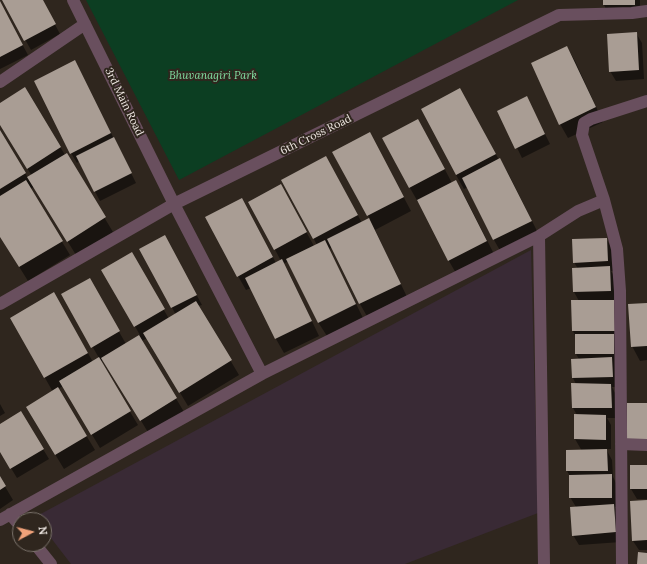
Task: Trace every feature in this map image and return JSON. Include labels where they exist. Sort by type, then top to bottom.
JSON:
[{"type":"street","name":"3rd Main Road","points":[[73,0],[174,204],[262,374]]},
{"type":"street","name":"6th Cross Road","points":[[0,304],[174,204],[559,15],[632,13],[647,11]]},
{"type":"street","points":[[0,82],[85,24]]},
{"type":"street","points":[[622,564],[620,290],[618,249],[604,200],[582,135],[584,122],[647,101]]},
{"type":"street","points":[[5,517],[262,374],[539,236],[578,211],[604,200]]},
{"type":"street","points":[[539,236],[544,564]]},
{"type":"street","points":[[621,444],[647,445]]},
{"type":"street","points":[[41,552],[51,564]]},
{"type":"shaded area","points":[[531,250],[538,513],[405,564],[71,564],[52,539],[52,512],[44,512]]},
{"type":"green space","name":"Bhuvanagiri Park","points":[[86,0],[518,0],[179,180]]},
{"type":"building","points":[[2,0],[43,0],[56,24],[24,41]]},
{"type":"building","points":[[603,0],[635,0],[635,5],[603,5]]},
{"type":"building","points":[[0,1],[23,45],[0,57]]},
{"type":"building","points":[[637,32],[639,70],[609,72],[607,34]]},
{"type":"building","points":[[567,46],[596,107],[559,125],[531,63]]},
{"type":"building","points":[[75,60],[111,133],[70,154],[34,81]]},
{"type":"building","points":[[25,87],[61,147],[27,169],[0,125],[0,103]]},
{"type":"building","points":[[460,88],[496,154],[456,175],[421,109]]},
{"type":"building","points":[[527,96],[545,134],[515,149],[497,111]]},
{"type":"building","points":[[418,119],[445,169],[409,188],[382,138]]},
{"type":"building","points":[[0,130],[26,173],[0,189]]},
{"type":"building","points":[[370,132],[404,197],[367,216],[332,152]]},
{"type":"building","points":[[114,137],[132,173],[94,192],[76,156]]},
{"type":"building","points":[[67,153],[106,217],[67,242],[27,177]]},
{"type":"building","points":[[326,156],[358,215],[313,239],[281,180]]},
{"type":"building","points":[[500,158],[532,221],[493,240],[462,178]]},
{"type":"building","points":[[26,180],[63,241],[19,267],[0,237],[0,196]]},
{"type":"building","points":[[456,180],[487,241],[448,261],[417,200]]},
{"type":"building","points":[[281,184],[307,232],[274,250],[248,202]]},
{"type":"building","points":[[242,198],[273,257],[237,277],[205,217]]},
{"type":"building","points":[[369,218],[401,284],[359,304],[327,239]]},
{"type":"building","points":[[165,235],[197,295],[171,308],[139,249]]},
{"type":"building","points":[[607,238],[608,261],[573,263],[572,239]]},
{"type":"building","points":[[325,240],[356,304],[318,323],[286,259]]},
{"type":"building","points":[[132,252],[165,309],[134,327],[101,270]]},
{"type":"building","points":[[282,259],[312,321],[275,339],[245,278]]},
{"type":"building","points":[[610,266],[611,291],[573,292],[572,268]]},
{"type":"building","points":[[90,278],[120,331],[91,348],[61,294]]},
{"type":"building","points":[[54,292],[88,353],[44,378],[10,318]]},
{"type":"building","points":[[571,300],[614,300],[615,331],[572,331]]},
{"type":"building","points":[[196,301],[232,360],[179,393],[143,333]]},
{"type":"building","points":[[647,303],[647,346],[631,347],[628,304]]},
{"type":"building","points":[[575,334],[614,334],[614,354],[575,354]]},
{"type":"building","points":[[139,335],[177,398],[140,421],[101,358]]},
{"type":"building","points":[[99,357],[131,411],[91,435],[59,381]]},
{"type":"building","points":[[612,357],[613,377],[572,378],[571,359]]},
{"type":"building","points":[[571,383],[611,384],[612,408],[572,408]]},
{"type":"building","points":[[58,387],[87,436],[55,455],[26,407]]},
{"type":"building","points":[[627,403],[647,403],[647,440],[627,441]]},
{"type":"building","points":[[21,411],[44,449],[10,469],[0,452],[0,424]]},
{"type":"building","points":[[574,414],[606,415],[606,440],[574,439]]},
{"type":"building","points":[[607,449],[608,471],[566,471],[566,450]]},
{"type":"building","points":[[630,465],[647,465],[647,489],[630,489]]},
{"type":"building","points":[[612,474],[612,498],[569,498],[569,475]]},
{"type":"building","points":[[0,476],[6,486],[0,490]]},
{"type":"building","points":[[647,500],[647,540],[632,541],[630,501]]},
{"type":"building","points":[[614,504],[616,532],[572,536],[570,507]]},
{"type":"building","points":[[638,552],[647,553],[647,564],[637,564]]}]
